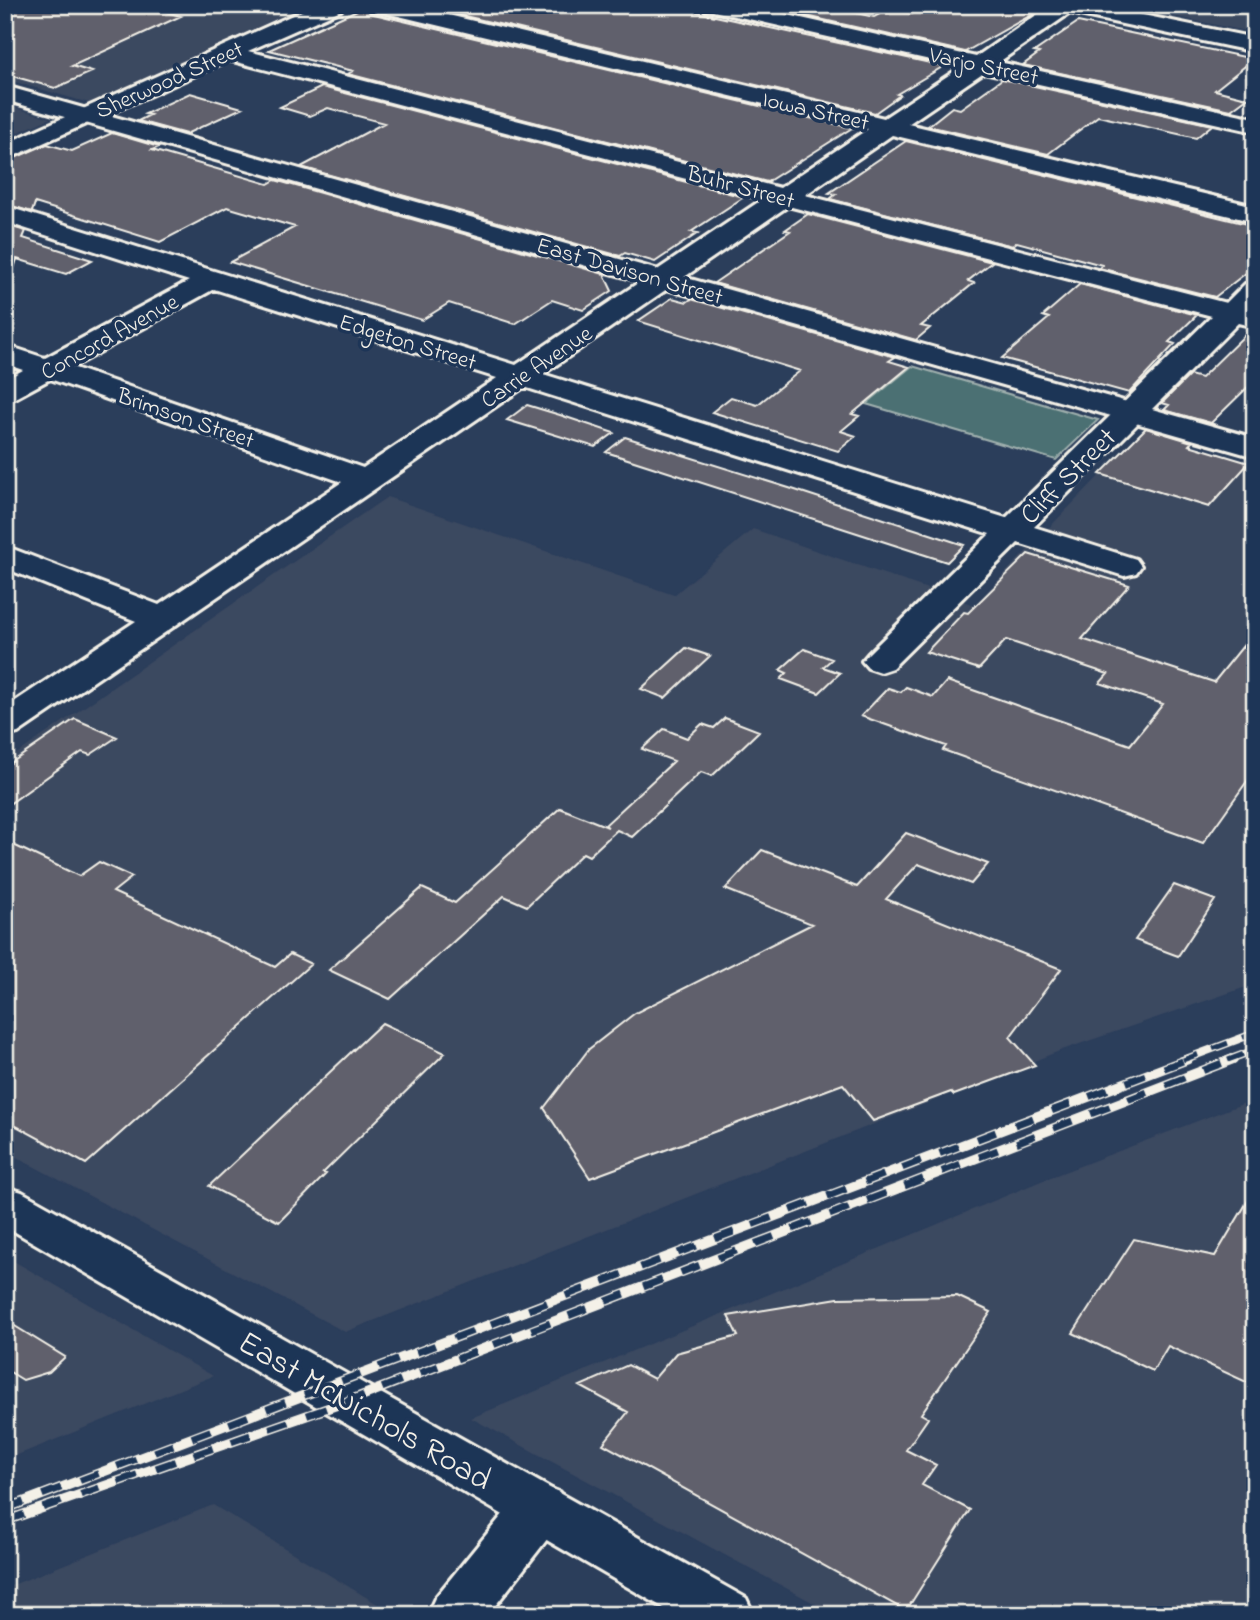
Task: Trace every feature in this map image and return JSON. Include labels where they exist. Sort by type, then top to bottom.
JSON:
[{"type":"street","name":"Sherwood Street","points":[[5,153],[333,5]]},
{"type":"street","name":"Iowa Street","points":[[378,5],[1255,214]]},
{"type":"street","name":"Varjo Street","points":[[713,5],[1255,125]]},
{"type":"street","name":"Carrie Avenue","points":[[5,725],[1064,6]]},
{"type":"street","points":[[1064,6],[1255,45]]},
{"type":"street","name":"Buhr Street","points":[[228,53],[1243,316]]},
{"type":"street","name":"East Davison Street","points":[[5,93],[1255,448]]},
{"type":"street","name":"Edgeton Street","points":[[5,214],[1124,566]]},
{"type":"street","name":"Concord Avenue","points":[[5,392],[212,279]]},
{"type":"street","name":"Cliff Street","points":[[880,660],[1130,412],[1243,316],[1255,290]]},
{"type":"street","name":"Brimson Street","points":[[5,354],[367,480]]},
{"type":"street","points":[[5,556],[162,619]]},
{"type":"street","name":"East McNichols Road","points":[[5,1204],[726,1615]]},
{"type":"street","points":[[455,1615],[540,1508]]},
{"type":"shaded area","points":[[5,5],[307,5],[89,103],[5,79]]},
{"type":"shaded area","points":[[1119,5],[1255,5],[1255,33]]},
{"type":"shaded area","points":[[5,105],[51,118],[5,138]]},
{"type":"shaded area","points":[[1143,431],[1255,464],[1255,984],[1062,1050],[345,1332],[5,1151],[5,762],[387,497],[674,595],[753,529],[974,605]]},
{"type":"shaded area","points":[[1255,1099],[1255,1615],[836,1615],[471,1418],[1051,1177]]},
{"type":"shaded area","points":[[5,1256],[213,1376],[5,1460]]},
{"type":"shaded area","points":[[213,1505],[394,1614],[5,1615],[5,1588]]},
{"type":"green space","points":[[912,366],[1098,420],[1056,460],[866,404]]},
{"type":"building","points":[[5,5],[139,5],[181,16],[72,66],[92,72],[55,88],[5,74]]},
{"type":"building","points":[[357,5],[365,5],[370,13],[852,128],[767,182],[348,74],[353,71],[269,50],[357,10]]},
{"type":"building","points":[[418,5],[665,5],[944,66],[897,94],[900,95],[875,113]]},
{"type":"building","points":[[776,5],[820,5],[874,17],[889,9],[912,14],[928,5],[942,9],[948,5],[992,5],[1033,14],[965,52],[771,8]]},
{"type":"building","points":[[1078,22],[1254,59],[1215,90],[1247,98],[1231,110],[1023,65],[1039,53],[1034,52]]},
{"type":"building","points":[[1002,79],[1212,125],[1196,138],[1098,116],[1048,154],[928,126],[952,107],[960,109]]},
{"type":"building","points":[[322,87],[744,197],[691,232],[698,233],[655,262],[625,253],[620,256],[301,167],[384,123],[328,108],[310,116],[280,107]]},
{"type":"building","points":[[190,93],[242,108],[186,134],[138,121],[150,115],[145,114]]},
{"type":"building","points":[[112,133],[159,147],[152,150],[268,184],[275,180],[604,274],[612,291],[583,310],[552,300],[515,324],[449,303],[422,320],[230,262],[295,227],[227,207],[160,242],[35,203],[32,212],[5,204],[5,162],[47,144],[72,151]]},
{"type":"building","points":[[906,141],[1255,226],[1255,266],[1215,297],[1099,268],[1102,265],[1017,242],[1012,246],[830,199],[836,194],[829,193]]},
{"type":"building","points":[[808,214],[992,262],[968,281],[974,283],[921,326],[930,328],[916,340],[714,283],[790,231],[785,230]]},
{"type":"building","points":[[5,225],[26,231],[23,238],[92,260],[66,274],[17,259],[10,281],[5,280]]},
{"type":"building","points":[[1080,284],[1197,315],[1169,342],[1175,344],[1129,393],[1002,358],[1049,318],[1043,316]]},
{"type":"building","points":[[672,298],[687,302],[691,299],[895,357],[889,361],[909,367],[852,414],[859,416],[841,431],[856,436],[838,451],[712,412],[731,397],[757,405],[800,371],[638,321]]},
{"type":"building","points":[[1251,329],[1255,329],[1255,380],[1211,423],[1164,410],[1169,405],[1162,403],[1190,375],[1201,378]]},
{"type":"building","points":[[527,405],[614,433],[595,447],[507,420]]},
{"type":"building","points":[[1146,428],[1192,442],[1189,445],[1249,463],[1209,507],[1100,474]]},
{"type":"building","points":[[625,437],[964,545],[947,562],[606,452]]},
{"type":"building","points":[[1028,554],[1129,585],[1082,639],[1214,682],[1255,631],[1255,770],[1203,843],[943,750],[946,746],[861,716],[888,688],[901,692],[906,687],[933,697],[947,681],[1130,745],[1163,704],[1100,683],[1108,674],[1006,640],[979,669],[926,652],[964,612],[968,613]]},
{"type":"building","points":[[686,648],[710,656],[665,698],[641,689]]},
{"type":"building","points":[[804,649],[832,659],[823,667],[840,673],[819,693],[781,679],[787,673],[780,670]]},
{"type":"building","points":[[725,718],[759,731],[712,776],[701,772],[632,837],[617,830],[589,856],[583,853],[527,906],[504,896],[390,999],[329,970],[422,888],[455,903],[560,808],[608,827],[605,825],[674,761],[642,749],[664,729],[687,738],[702,724],[714,728]]},
{"type":"building","points":[[75,719],[117,737],[90,755],[82,752],[5,807],[5,767]]},
{"type":"building","points":[[906,833],[988,864],[971,884],[918,864],[886,899],[1061,969],[1010,1037],[1035,1065],[873,1121],[843,1084],[590,1178],[544,1108],[589,1049],[635,1013],[812,924],[725,889],[762,850],[857,887]]},
{"type":"building","points":[[5,841],[79,876],[99,862],[132,877],[113,892],[275,967],[290,954],[311,964],[86,1164],[5,1120]]},
{"type":"building","points":[[1174,885],[1215,900],[1178,956],[1135,940]]},
{"type":"building","points":[[382,1023],[445,1053],[323,1173],[326,1174],[279,1222],[209,1186]]},
{"type":"building","points":[[1255,1189],[1255,1386],[1168,1346],[1153,1371],[1073,1333],[1134,1239],[1215,1256]]},
{"type":"building","points":[[957,1296],[991,1312],[921,1414],[928,1418],[906,1450],[936,1465],[922,1485],[970,1510],[906,1611],[603,1444],[628,1412],[580,1386],[628,1365],[654,1379],[676,1353],[738,1336],[728,1316],[838,1298]]},
{"type":"building","points":[[5,1320],[65,1357],[49,1372],[23,1380],[5,1369]]},
{"type":"railway","points":[[1183,1060],[1255,1033]]},
{"type":"railway","points":[[1228,1060],[1255,1050]]},
{"type":"railway","points":[[5,1509],[1188,1059]]},
{"type":"railway","points":[[5,1521],[348,1401],[1233,1059]]}]
